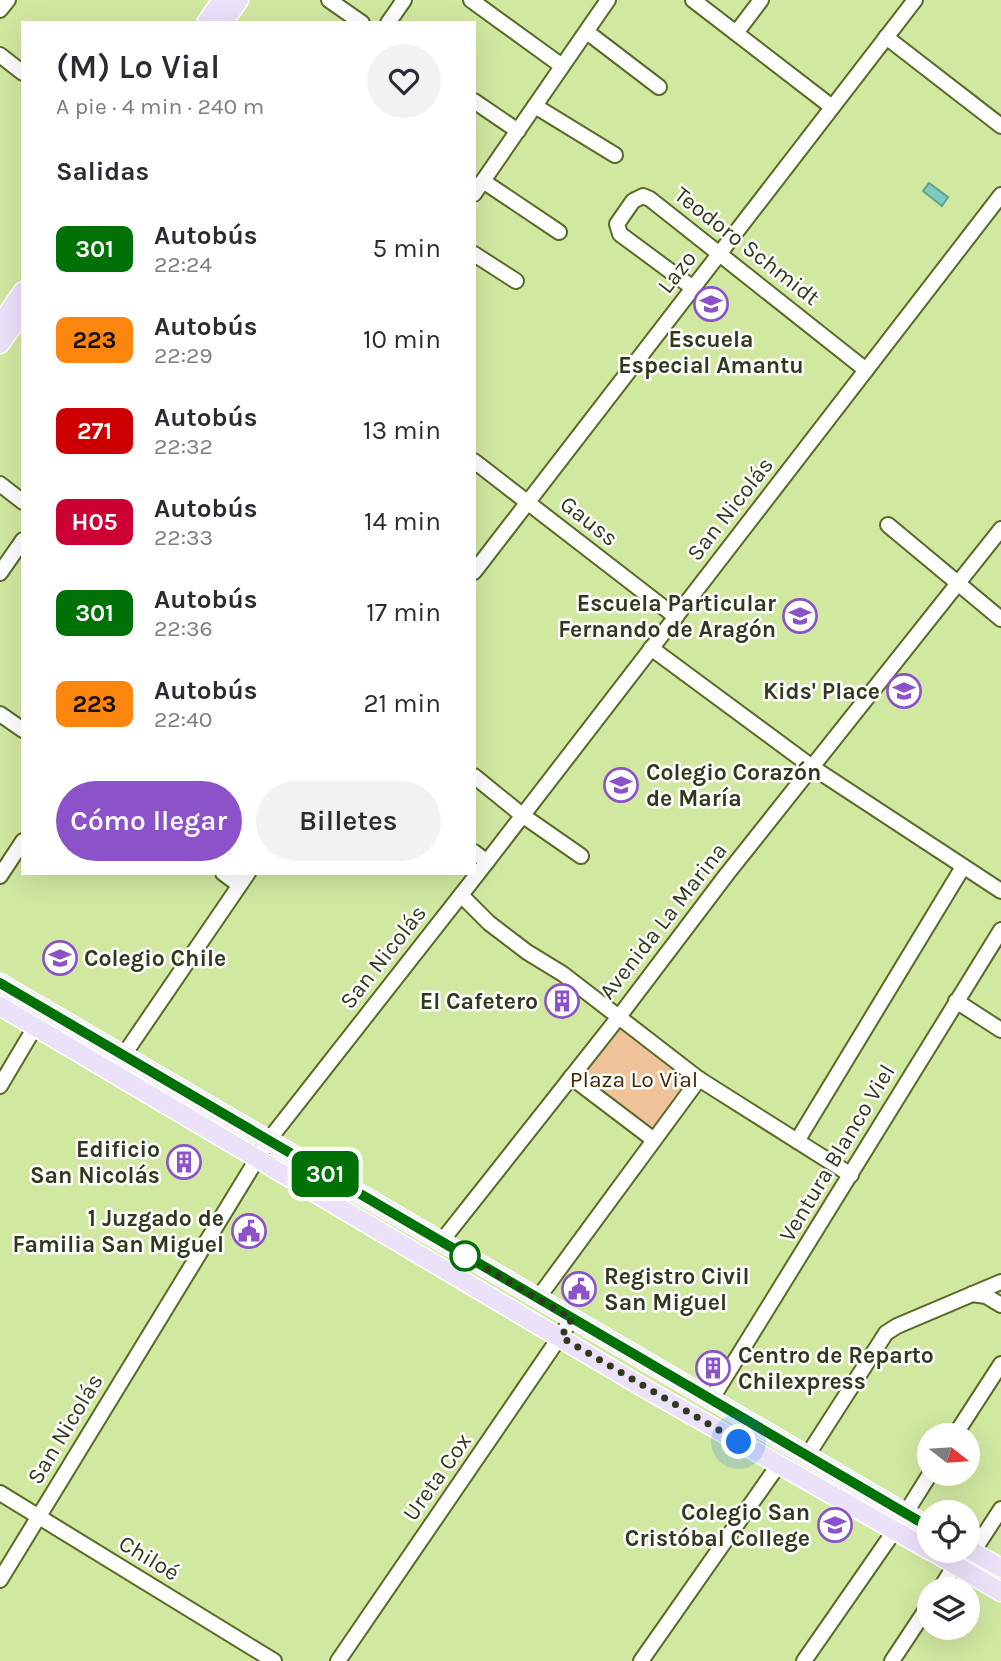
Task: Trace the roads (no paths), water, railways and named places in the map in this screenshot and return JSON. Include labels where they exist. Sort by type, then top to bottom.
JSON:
[{"type":"main road","points":[[207,21],[222,0]]},
{"type":"main road","points":[[224,21],[239,0]]},
{"type":"main road","points":[[0,324],[21,294]]},
{"type":"main road","points":[[0,344],[21,314]]},
{"type":"main road","points":[[0,983],[917,1520]]},
{"type":"main road","points":[[0,1006],[646,1389],[917,1543]]},
{"type":"main road","points":[[35,1027],[41,1007]]},
{"type":"main road","points":[[980,1556],[1001,1568]]},
{"type":"main road","points":[[950,1563],[1001,1591]]},
{"type":"street","points":[[0,10],[8,0]]},
{"type":"street","points":[[329,0],[359,21]]},
{"type":"street","points":[[389,21],[404,0]]},
{"type":"street","points":[[471,0],[562,66]]},
{"type":"street","points":[[559,232],[479,187],[608,0]]},
{"type":"street","points":[[693,0],[832,107]]},
{"type":"street","points":[[736,33],[761,0]]},
{"type":"street","name":"Lazo","points":[[476,569],[915,0]]},
{"type":"street","points":[[587,32],[659,88]]},
{"type":"street","points":[[886,37],[1001,126]]},
{"type":"street","points":[[0,55],[21,71]]},
{"type":"street","points":[[476,102],[517,131]]},
{"type":"street","points":[[535,106],[615,155]]},
{"type":"street","name":"Teodoro Schmidt","points":[[693,288],[620,234],[617,224],[633,201],[643,195],[866,370]]},
{"type":"street","name":"San Nicolás","points":[[0,1580],[268,1141],[487,862],[1001,195]]},
{"type":"street","points":[[476,255],[516,281]]},
{"type":"street","name":"Gauss","points":[[476,463],[676,617]]},
{"type":"street","points":[[0,484],[21,500]]},
{"type":"street","points":[[888,525],[1001,620]]},
{"type":"street","name":"Avenida La Marina","points":[[441,1242],[1001,529]]},
{"type":"street","points":[[0,573],[21,543]]},
{"type":"street","points":[[651,648],[812,767],[1001,891]]},
{"type":"street","points":[[0,714],[21,729]]},
{"type":"street","points":[[476,778],[522,815],[582,856]]},
{"type":"street","points":[[0,876],[21,844]]},
{"type":"street","points":[[476,854],[487,862]]},
{"type":"street","points":[[797,1141],[963,867]]},
{"type":"street","points":[[123,1056],[244,879]]},
{"type":"street","points":[[461,895],[489,923],[527,952],[563,974],[699,1079],[851,1175]]},
{"type":"street","name":"Ventura Blanco Viel","points":[[711,1400],[1001,930]]},
{"type":"street","points":[[956,1001],[1001,1030]]},
{"type":"street","points":[[0,1086],[35,1027]]},
{"type":"street","points":[[571,1077],[654,1140]]},
{"type":"street","points":[[538,1298],[699,1079]]},
{"type":"street","points":[[807,1456],[886,1333],[1001,1282]]},
{"type":"street","points":[[972,1294],[986,1296],[1001,1305]]},
{"type":"street","name":"Ureta Cox","points":[[338,1661],[572,1319]]},
{"type":"street","points":[[963,1423],[1001,1364]]},
{"type":"street","points":[[641,1661],[779,1464]]},
{"type":"street","points":[[804,1661],[922,1486]]},
{"type":"street","name":"Chiloé","points":[[0,1493],[274,1661]]},
{"type":"street","points":[[980,1537],[1001,1509]]},
{"type":"street","points":[[948,1577],[955,1566]]},
{"type":"street","points":[[892,1661],[917,1623]]},
{"type":"water","points":[[929,183],[948,197],[942,206],[923,191]]},
{"type":"place","name":"Escuela Especial Amantu","points":[[711,304]]},
{"type":"place","name":"Escuela Particular Fernando de Aragón","points":[[800,616]]},
{"type":"place","name":"Kids' Place","points":[[904,691]]},
{"type":"place","name":"Colegio Corazón de María","points":[[621,785]]},
{"type":"place","name":"Colegio Chile","points":[[60,958]]},
{"type":"place","name":"El Cafetero","points":[[562,1001]]},
{"type":"place","name":"Edificio San Nicolás","points":[[184,1162]]},
{"type":"place","name":"1 Juzgado de Familia San Miguel","points":[[249,1231]]},
{"type":"place","name":"Registro Civil San Miguel","points":[[579,1289]]},
{"type":"place","name":"Centro de Reparto Chilexpress","points":[[713,1368]]},
{"type":"place","name":"Colegio San Cristóbal College","points":[[835,1525]]},
{"type":"park label","name":"Plaza Lo Vial","points":[[634,1079]]}]
